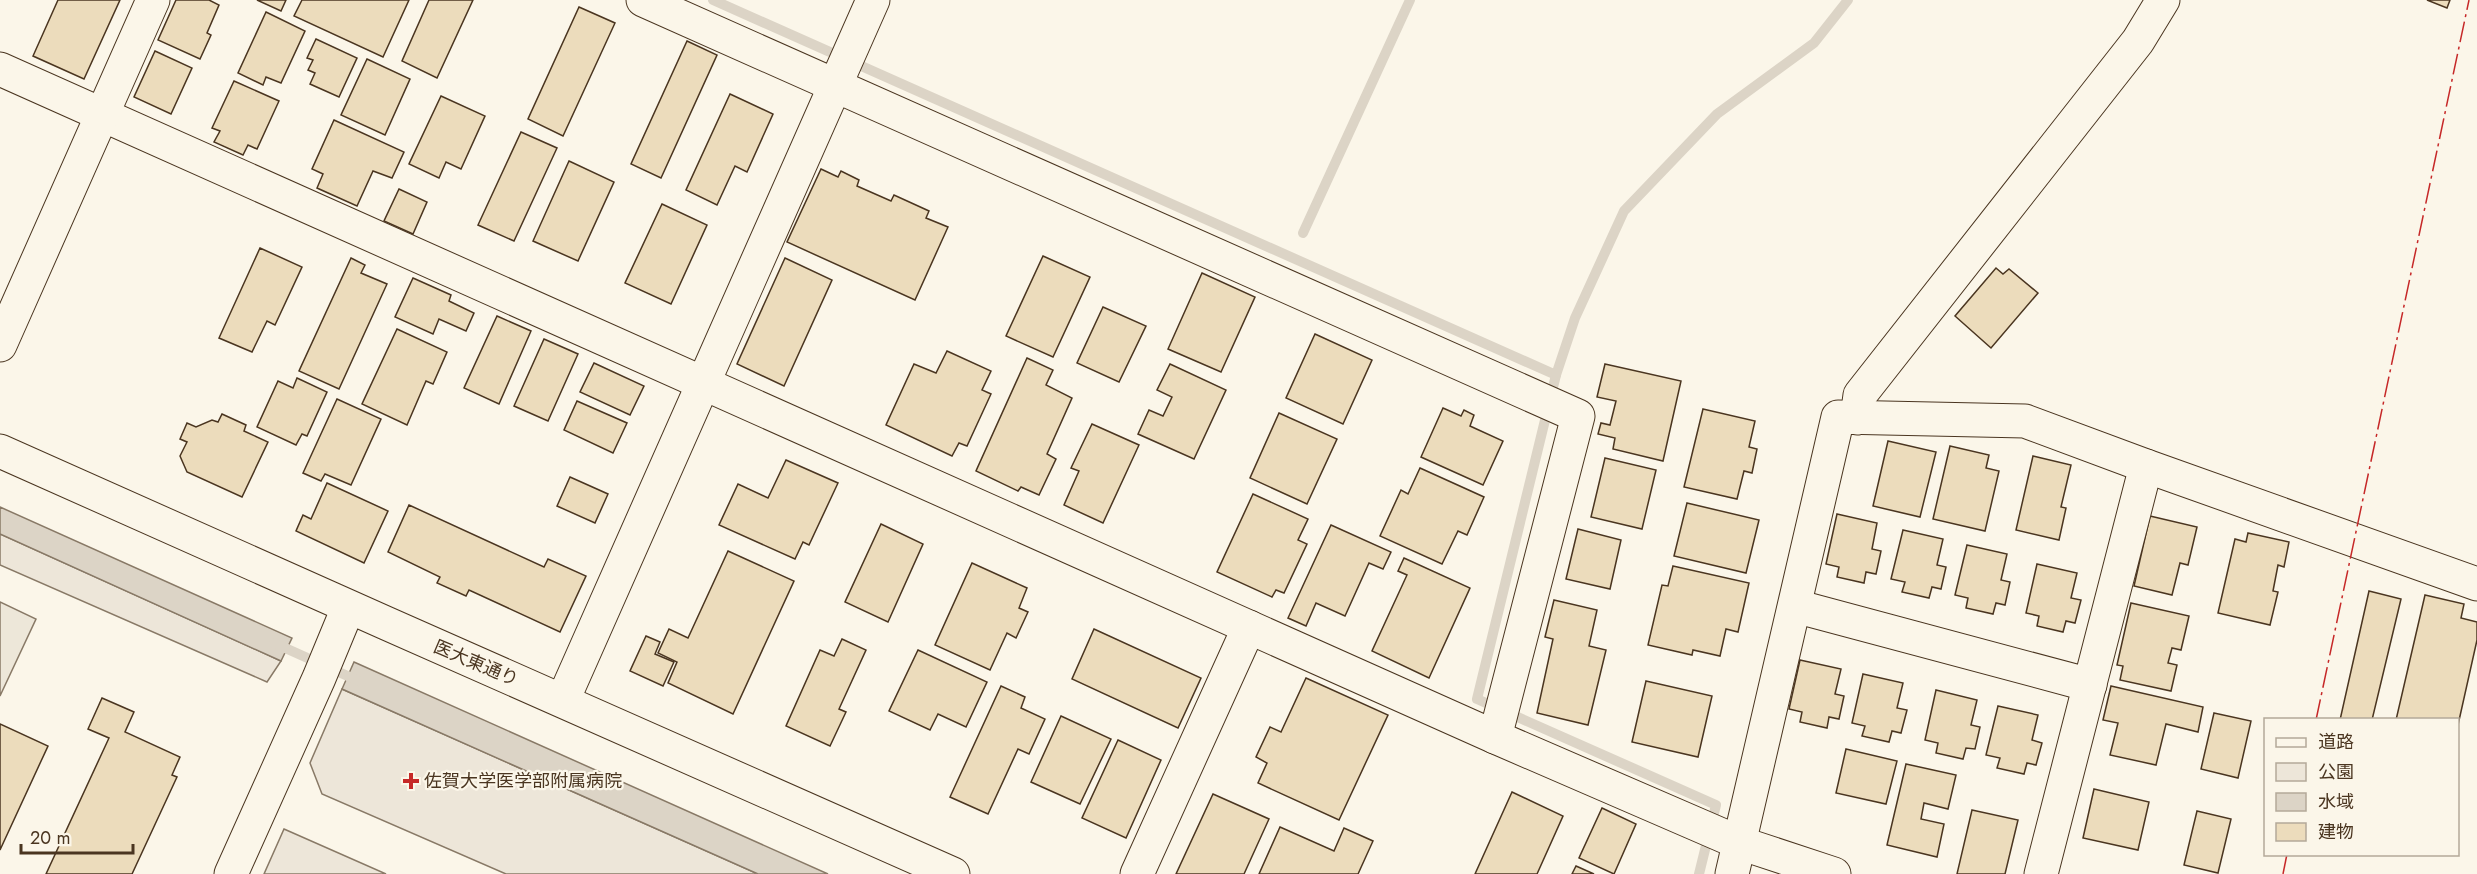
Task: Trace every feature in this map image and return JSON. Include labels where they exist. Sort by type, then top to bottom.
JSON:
[{"type":"street","points":[[0,345],[153,0]]},
{"type":"street","points":[[643,0],[838,80],[1578,416],[1499,720]]},
{"type":"street","points":[[562,700],[873,0]]},
{"type":"street","points":[[1857,417],[1860,395],[2138,42],[2163,0]]},
{"type":"street","points":[[0,69],[103,113],[1249,627],[1499,720],[1695,824],[1732,852],[1834,874]]},
{"type":"street","points":[[1732,852],[1795,606],[1838,417],[2025,421],[2477,584]]},
{"type":"street","name":"医大東通り","points":[[0,451],[348,608],[562,700],[952,874]]},
{"type":"street","points":[[2041,874],[2146,466]]},
{"type":"street","points":[[1795,606],[2090,685]]},
{"type":"street","points":[[231,874],[315,688],[348,608]]},
{"type":"street","points":[[1137,874],[1249,627]]},
{"type":"green space","points":[[0,534],[281,661],[267,682],[0,565]]},
{"type":"green space","name":"佐賀大学医学部附属病院","points":[[342,689],[758,874],[506,874],[322,794],[310,763]]},
{"type":"green space","points":[[284,829],[386,874],[264,874]]},
{"type":"shaded area","points":[[0,602],[36,619],[0,696]]},
{"type":"water","points":[[0,507],[292,638],[281,661],[0,534]]},
{"type":"water","points":[[354,662],[828,874],[758,874],[342,689]]},
{"type":"building","points":[[58,0],[120,0],[84,79],[33,56]]},
{"type":"building","points":[[176,0],[209,0],[219,5],[207,33],[211,35],[200,59],[158,40]]},
{"type":"building","points":[[257,0],[286,0],[281,11]]},
{"type":"building","points":[[302,0],[409,0],[383,57],[294,16]]},
{"type":"building","points":[[429,0],[473,0],[437,78],[402,61]]},
{"type":"building","points":[[2427,0],[2450,0],[2447,8]]},
{"type":"building","points":[[579,7],[615,23],[563,136],[528,119]]},
{"type":"building","points":[[266,12],[305,31],[281,83],[266,77],[263,85],[238,73]]},
{"type":"building","points":[[316,39],[357,58],[339,97],[310,84],[315,73],[308,70],[313,60],[307,58]]},
{"type":"building","points":[[687,41],[717,55],[661,178],[631,164]]},
{"type":"building","points":[[155,51],[192,68],[171,114],[134,97]]},
{"type":"building","points":[[367,59],[410,79],[385,135],[341,115]]},
{"type":"building","points":[[234,81],[279,101],[257,149],[248,145],[243,155],[214,142],[220,131],[212,128]]},
{"type":"building","points":[[730,94],[773,114],[747,172],[735,166],[717,205],[686,190]]},
{"type":"building","points":[[441,96],[485,116],[461,169],[446,162],[439,178],[409,164]]},
{"type":"building","points":[[334,120],[404,152],[392,178],[373,171],[357,206],[317,188],[323,174],[312,169]]},
{"type":"building","points":[[521,132],[557,148],[514,241],[478,225]]},
{"type":"building","points":[[569,161],[614,182],[578,261],[533,241]]},
{"type":"building","points":[[821,169],[838,177],[841,171],[859,180],[857,186],[891,201],[894,195],[929,211],[926,218],[948,227],[915,300],[787,242]]},
{"type":"building","points":[[399,189],[427,202],[413,234],[384,221]]},
{"type":"building","points":[[662,204],[707,225],[671,304],[625,283]]},
{"type":"building","points":[[260,248],[302,267],[275,325],[267,321],[252,352],[219,338]]},
{"type":"building","points":[[1043,256],[1090,277],[1053,357],[1006,336]]},
{"type":"building","points":[[351,258],[365,265],[361,273],[387,284],[339,389],[299,371]]},
{"type":"building","points":[[785,258],[832,280],[784,386],[737,364]]},
{"type":"building","points":[[1996,268],[2003,274],[2009,269],[2038,293],[1991,348],[1955,316]]},
{"type":"building","points":[[1202,273],[1255,297],[1221,372],[1168,349]]},
{"type":"building","points":[[413,278],[451,295],[449,301],[474,313],[466,331],[439,319],[433,334],[395,317]]},
{"type":"building","points":[[1103,307],[1146,326],[1119,382],[1077,363]]},
{"type":"building","points":[[497,316],[531,331],[499,404],[464,388]]},
{"type":"building","points":[[397,329],[447,352],[433,384],[426,381],[407,425],[362,404]]},
{"type":"building","points":[[1315,334],[1372,360],[1343,424],[1286,398]]},
{"type":"building","points":[[544,339],[578,354],[548,421],[514,406]]},
{"type":"building","points":[[947,351],[991,371],[982,390],[991,394],[967,446],[959,443],[952,456],[886,425],[914,364],[936,373]]},
{"type":"building","points":[[1027,358],[1053,370],[1046,385],[1072,398],[1047,454],[1056,459],[1039,495],[1021,487],[1018,491],[976,471]]},
{"type":"building","points":[[594,363],[644,386],[630,415],[580,392]]},
{"type":"building","points":[[1170,364],[1226,390],[1194,459],[1138,434],[1149,410],[1163,416],[1172,397],[1157,390]]},
{"type":"building","points":[[1605,364],[1681,381],[1663,461],[1613,449],[1615,438],[1598,434],[1601,423],[1610,425],[1616,401],[1597,397]]},
{"type":"building","points":[[297,378],[327,392],[307,436],[302,434],[296,445],[257,427],[278,381],[293,388]]},
{"type":"building","points":[[337,399],[381,419],[351,485],[325,474],[321,481],[303,473]]},
{"type":"building","points":[[577,401],[627,423],[613,453],[564,430]]},
{"type":"building","points":[[1443,408],[1461,416],[1464,410],[1474,415],[1470,426],[1503,441],[1483,485],[1421,457]]},
{"type":"building","points":[[1703,409],[1755,421],[1749,447],[1757,449],[1752,473],[1744,471],[1737,499],[1684,487]]},
{"type":"building","points":[[1279,413],[1337,439],[1307,504],[1250,478]]},
{"type":"building","points":[[222,414],[246,425],[244,431],[268,442],[242,497],[187,472],[180,456],[187,442],[180,439],[187,423],[196,427],[212,420],[218,422]]},
{"type":"building","points":[[1092,424],[1139,445],[1103,523],[1064,505],[1079,471],[1071,468]]},
{"type":"building","points":[[1888,441],[1936,452],[1920,517],[1873,506]]},
{"type":"building","points":[[1950,446],[1989,455],[1986,468],[1999,471],[1985,531],[1933,519]]},
{"type":"building","points":[[2033,456],[2071,465],[2061,507],[2066,508],[2059,540],[2016,530]]},
{"type":"building","points":[[1605,458],[1656,470],[1642,529],[1591,517]]},
{"type":"building","points":[[786,460],[838,483],[809,545],[803,542],[795,559],[719,525],[738,484],[768,498]]},
{"type":"building","points":[[1420,468],[1484,497],[1467,535],[1458,531],[1442,564],[1380,536],[1401,490],[1408,494]]},
{"type":"building","points":[[570,477],[608,494],[595,523],[557,506]]},
{"type":"building","points":[[327,483],[388,511],[364,563],[296,531],[303,515],[311,519]]},
{"type":"building","points":[[1253,494],[1308,519],[1298,540],[1307,544],[1284,593],[1276,590],[1272,597],[1217,572]]},
{"type":"building","points":[[1687,503],[1759,520],[1746,573],[1674,556]]},
{"type":"building","points":[[409,505],[544,567],[548,559],[586,576],[560,632],[469,590],[466,596],[437,583],[440,577],[388,552]]},
{"type":"building","points":[[1837,514],[1877,523],[1872,549],[1881,551],[1876,574],[1866,572],[1864,583],[1837,577],[1839,567],[1826,564]]},
{"type":"building","points":[[2150,516],[2197,527],[2188,565],[2180,563],[2172,595],[2134,586]]},
{"type":"building","points":[[881,524],[923,544],[888,622],[845,602]]},
{"type":"building","points":[[1331,525],[1391,552],[1383,569],[1369,563],[1345,616],[1316,603],[1306,626],[1288,618]]},
{"type":"building","points":[[1578,529],[1621,540],[1610,589],[1566,579]]},
{"type":"building","points":[[1903,530],[1943,539],[1937,565],[1946,567],[1941,589],[1932,587],[1929,598],[1902,592],[1905,582],[1891,579]]},
{"type":"building","points":[[2248,533],[2289,542],[2284,567],[2278,565],[2273,591],[2278,592],[2270,625],[2218,613],[2235,539],[2246,542]]},
{"type":"building","points":[[1967,545],[2007,554],[2001,580],[2010,582],[2005,605],[1996,603],[1993,614],[1966,608],[1968,598],[1955,595]]},
{"type":"building","points":[[728,551],[794,581],[733,714],[668,683],[677,662],[658,653],[669,629],[688,638]]},
{"type":"building","points":[[1404,558],[1470,588],[1429,678],[1372,651],[1407,575],[1398,571]]},
{"type":"building","points":[[972,563],[1027,588],[1019,608],[1028,612],[1016,638],[1007,633],[990,670],[935,645]]},
{"type":"building","points":[[2037,564],[2077,573],[2071,598],[2081,600],[2075,623],[2066,621],[2063,632],[2037,626],[2039,616],[2026,613]]},
{"type":"building","points":[[1673,566],[1749,583],[1738,632],[1726,629],[1720,656],[1693,650],[1692,655],[1648,645],[1662,585],[1668,586]]},
{"type":"building","points":[[2369,591],[2401,599],[2372,718],[2340,718]]},
{"type":"building","points":[[2425,595],[2464,604],[2461,618],[2477,622],[2477,640],[2459,721],[2459,718],[2396,718]]},
{"type":"building","points":[[1554,600],[1597,610],[1589,646],[1606,650],[1588,725],[1537,713],[1553,639],[1545,637]]},
{"type":"building","points":[[2131,603],[2189,616],[2181,650],[2172,648],[2168,663],[2177,665],[2171,691],[2120,680],[2123,666],[2117,665]]},
{"type":"building","points":[[1094,629],[1201,678],[1178,728],[1072,679]]},
{"type":"building","points":[[646,636],[660,642],[655,654],[674,662],[663,686],[630,671]]},
{"type":"building","points":[[842,639],[866,650],[839,709],[846,712],[830,746],[786,726],[820,650],[834,656]]},
{"type":"building","points":[[918,650],[987,682],[966,727],[938,714],[930,730],[889,711]]},
{"type":"building","points":[[1800,660],[1841,669],[1835,694],[1844,696],[1839,719],[1829,717],[1827,728],[1800,722],[1802,712],[1789,709]]},
{"type":"building","points":[[1863,674],[1903,683],[1897,708],[1907,710],[1901,733],[1892,731],[1889,742],[1862,736],[1865,726],[1852,723]]},
{"type":"building","points":[[1306,678],[1388,715],[1339,820],[1258,783],[1267,763],[1256,757],[1270,727],[1281,732]]},
{"type":"building","points":[[1646,681],[1712,696],[1698,757],[1632,742]]},
{"type":"building","points":[[1001,686],[1025,697],[1021,708],[1045,719],[1029,754],[1018,749],[988,814],[950,797]]},
{"type":"building","points":[[2111,686],[2203,707],[2198,732],[2166,724],[2156,765],[2110,755],[2118,723],[2103,720]]},
{"type":"building","points":[[1936,690],[1977,700],[1971,725],[1980,727],[1975,749],[1966,748],[1963,759],[1936,753],[1938,743],[1925,740]]},
{"type":"building","points":[[102,698],[134,712],[125,732],[180,757],[172,775],[177,777],[132,874],[46,874],[109,738],[88,729]]},
{"type":"building","points":[[1998,706],[2038,715],[2032,740],[2042,743],[2036,765],[2027,763],[2024,774],[1997,768],[2000,758],[1986,755]]},
{"type":"building","points":[[2214,713],[2251,721],[2238,778],[2201,769]]},
{"type":"building","points":[[1061,716],[1111,739],[1080,804],[1031,782]]},
{"type":"building","points":[[0,724],[48,746],[0,850]]},
{"type":"building","points":[[1118,740],[1161,760],[1126,838],[1082,818]]},
{"type":"building","points":[[1846,749],[1897,761],[1886,804],[1836,793]]},
{"type":"building","points":[[1906,764],[1956,775],[1948,809],[1924,803],[1921,819],[1944,824],[1937,857],[1887,845]]},
{"type":"building","points":[[2094,789],[2149,802],[2138,850],[2083,838]]},
{"type":"building","points":[[1512,792],[1563,816],[1537,874],[1475,874]]},
{"type":"building","points":[[1213,794],[1269,819],[1244,874],[1176,874]]},
{"type":"building","points":[[1602,808],[1636,824],[1614,874],[1579,858]]},
{"type":"building","points":[[1972,810],[2018,820],[2005,874],[1957,874]]},
{"type":"building","points":[[2197,811],[2231,819],[2218,873],[2184,865]]},
{"type":"building","points":[[1280,827],[1334,851],[1344,828],[1373,841],[1358,874],[1259,874]]},
{"type":"building","points":[[1576,866],[1594,874],[1572,874]]},
{"type":"waterway","points":[[713,0],[1556,375]]},
{"type":"waterway","points":[[1303,233],[1410,0]]},
{"type":"waterway","points":[[1699,874],[1716,805],[1477,699],[1556,375],[1575,318],[1624,211],[1717,114],[1814,43],[1848,0]]},
{"type":"waterway","points":[[274,643],[361,682]]},
{"type":"power","points":[[2316,718],[2469,0]]},
{"type":"power","points":[[2283,874],[2287,856]]},
{"type":"place","name":"佐賀大学医学部附属病院","points":[[411,781]]}]
